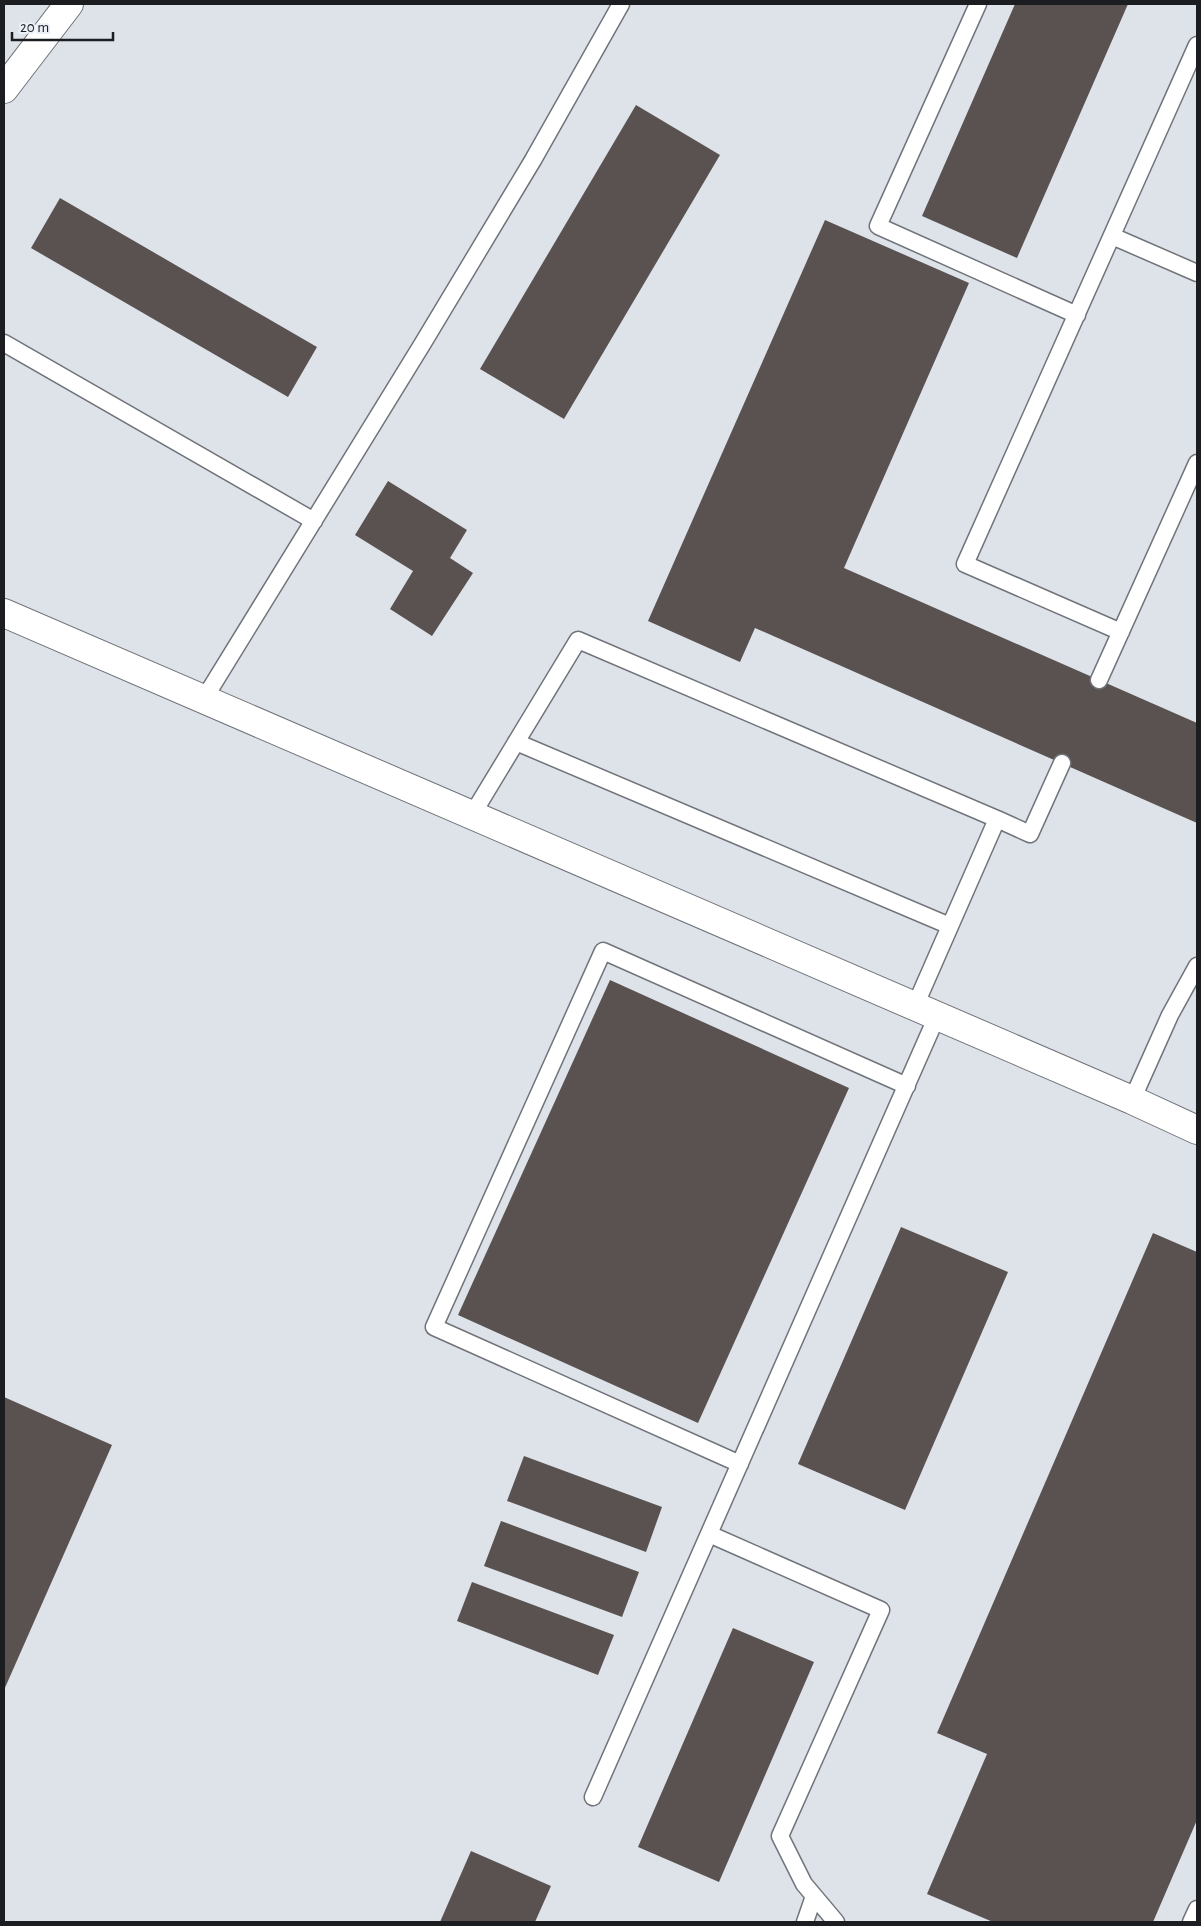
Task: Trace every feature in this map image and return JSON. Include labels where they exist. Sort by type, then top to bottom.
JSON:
[{"type":"street","points":[[4,88],[69,4]]},
{"type":"street","points":[[4,613],[1132,1100],[1197,1130]]},
{"type":"lane","points":[[204,699],[533,160],[621,4]]},
{"type":"lane","points":[[978,4],[878,226],[1077,315]]},
{"type":"lane","points":[[1121,632],[965,564],[1197,45]]},
{"type":"lane","points":[[1112,236],[1197,273]]},
{"type":"lane","points":[[4,343],[314,521]]},
{"type":"lane","points":[[1099,680],[1197,463]]},
{"type":"lane","points":[[472,815],[578,640],[1030,834],[1062,763]]},
{"type":"lane","points":[[516,742],[950,926]]},
{"type":"lane","points":[[593,1797],[907,1086],[950,926],[997,819]]},
{"type":"lane","points":[[740,1464],[434,1327],[602,951],[907,1086]]},
{"type":"lane","points":[[1132,1100],[1170,1015],[1197,966]]},
{"type":"lane","points":[[709,1534],[881,1610],[780,1836],[804,1884],[836,1922]]},
{"type":"lane","points":[[805,1922],[814,1896]]},
{"type":"lane","points":[[1192,1922],[1197,1909]]},
{"type":"building","points":[[1015,4],[1128,4],[1017,258],[922,216]]},
{"type":"building","points":[[636,105],[720,155],[564,419],[480,369]]},
{"type":"building","points":[[60,198],[317,347],[288,397],[31,248]]},
{"type":"building","points":[[825,220],[969,283],[844,568],[1197,723],[1197,823],[755,628],[740,662],[648,621]]},
{"type":"building","points":[[388,481],[467,530],[450,558],[473,573],[432,636],[390,609],[413,571],[355,535]]},
{"type":"building","points":[[610,980],[849,1088],[698,1423],[458,1315]]},
{"type":"building","points":[[901,1227],[1008,1272],[905,1510],[798,1464]]},
{"type":"building","points":[[1153,1233],[1197,1252],[1197,1820],[1153,1922],[993,1922],[927,1894],[987,1754],[937,1733]]},
{"type":"building","points":[[4,1397],[112,1445],[4,1690]]},
{"type":"building","points":[[524,1456],[662,1507],[646,1552],[507,1501]]},
{"type":"building","points":[[501,1521],[639,1572],[622,1617],[484,1566]]},
{"type":"building","points":[[472,1582],[614,1635],[598,1675],[457,1621]]},
{"type":"building","points":[[733,1628],[814,1662],[719,1882],[638,1847]]},
{"type":"building","points":[[471,1851],[551,1886],[535,1922],[440,1922]]}]
